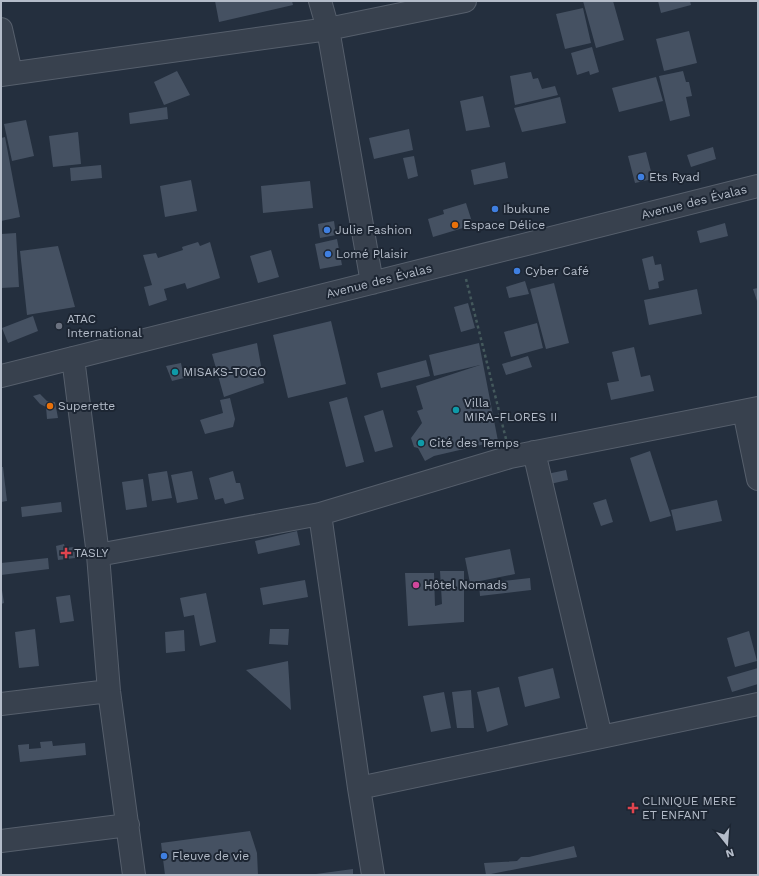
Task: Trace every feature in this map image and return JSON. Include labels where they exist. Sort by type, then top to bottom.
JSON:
[{"type":"street","points":[[320,1],[328,29],[372,283]]},
{"type":"street","points":[[1,29],[6,74],[328,29],[465,1]]},
{"type":"street","name":"Avenue des Évalas","points":[[1,376],[758,186]]},
{"type":"street","points":[[73,358],[98,555],[109,691],[134,875]]},
{"type":"street","points":[[98,555],[320,514],[510,457],[751,410],[758,479]]},
{"type":"street","points":[[534,452],[601,737]]},
{"type":"street","points":[[320,514],[359,788],[373,875]]},
{"type":"street","points":[[1,704],[109,691]]},
{"type":"street","points":[[359,788],[758,704]]},
{"type":"street","points":[[1,841],[128,825]]},
{"type":"path","points":[[462,260],[510,457]]},
{"type":"building","points":[[215,1],[292,1],[293,5],[219,22]]},
{"type":"building","points":[[583,1],[613,1],[624,40],[596,48]]},
{"type":"building","points":[[658,1],[690,1],[691,5],[661,13]]},
{"type":"building","points":[[583,8],[591,43],[565,49],[556,14]]},
{"type":"building","points":[[689,31],[697,63],[664,71],[656,39]]},
{"type":"building","points":[[592,47],[599,72],[590,75],[589,71],[577,75],[571,53]]},
{"type":"building","points":[[177,71],[190,95],[164,105],[154,82]]},
{"type":"building","points":[[683,71],[686,82],[689,82],[692,96],[686,97],[690,116],[670,121],[659,76]]},
{"type":"building","points":[[531,72],[533,79],[538,78],[542,89],[555,86],[558,95],[515,105],[510,76]]},
{"type":"building","points":[[656,77],[663,101],[619,112],[612,88]]},
{"type":"building","points":[[483,96],[490,127],[466,131],[460,101]]},
{"type":"building","points":[[560,97],[566,123],[522,132],[514,108]]},
{"type":"building","points":[[167,107],[168,119],[130,124],[129,113]]},
{"type":"building","points":[[26,120],[34,156],[12,161],[4,124]]},
{"type":"building","points":[[409,129],[413,150],[374,159],[369,138]]},
{"type":"building","points":[[78,132],[81,164],[53,167],[49,136]]},
{"type":"building","points":[[5,137],[20,217],[1,221],[1,138]]},
{"type":"building","points":[[713,147],[716,159],[691,167],[687,155]]},
{"type":"building","points":[[646,152],[653,179],[635,183],[628,156]]},
{"type":"building","points":[[414,156],[418,176],[408,179],[403,158]]},
{"type":"building","points":[[505,162],[508,178],[474,185],[471,170]]},
{"type":"building","points":[[101,165],[102,178],[71,181],[70,168]]},
{"type":"building","points":[[191,180],[197,211],[165,217],[160,186]]},
{"type":"building","points":[[310,181],[313,208],[263,213],[261,186]]},
{"type":"building","points":[[466,203],[473,225],[433,237],[428,219],[444,214],[443,210]]},
{"type":"building","points":[[334,221],[336,235],[320,238],[318,224]]},
{"type":"building","points":[[725,223],[728,236],[700,243],[697,231]]},
{"type":"building","points":[[16,233],[19,287],[1,288],[1,234]]},
{"type":"building","points":[[337,239],[342,265],[320,269],[315,244]]},
{"type":"building","points":[[198,242],[200,246],[210,242],[220,278],[187,289],[185,283],[164,289],[167,300],[149,306],[144,287],[152,285],[143,255],[156,253],[158,258],[183,250],[182,247]]},
{"type":"building","points":[[58,246],[75,307],[27,315],[20,251]]},
{"type":"building","points":[[271,250],[279,277],[258,283],[250,256]]},
{"type":"building","points":[[653,256],[655,265],[661,264],[664,280],[658,282],[659,288],[649,290],[642,259]]},
{"type":"building","points":[[525,281],[529,294],[509,298],[506,287]]},
{"type":"building","points":[[554,283],[569,343],[546,349],[530,289]]},
{"type":"building","points":[[758,288],[758,304],[753,289]]},
{"type":"building","points":[[697,289],[702,314],[649,325],[644,300]]},
{"type":"building","points":[[468,303],[475,328],[461,332],[454,307]]},
{"type":"building","points":[[33,316],[38,331],[8,343],[2,328]]},
{"type":"building","points":[[331,321],[346,384],[288,398],[273,335]]},
{"type":"building","points":[[537,323],[543,348],[511,357],[504,332]]},
{"type":"building","points":[[257,343],[264,383],[224,397],[212,354]]},
{"type":"building","name":"Villa MIRA-FLORES II","points":[[479,343],[498,441],[434,456],[425,461],[418,448],[414,447],[411,438],[422,423],[417,411],[423,409],[416,386],[480,365],[434,376],[429,355]]},
{"type":"building","points":[[634,347],[641,377],[650,375],[654,391],[611,400],[607,383],[619,381],[612,352]]},
{"type":"building","points":[[528,356],[532,367],[506,375],[502,364]]},
{"type":"building","points":[[426,360],[430,376],[381,388],[377,373]]},
{"type":"building","name":"MISAKS-TOGO","points":[[181,363],[184,378],[172,381],[166,366]]},
{"type":"building","name":"Superette","points":[[40,394],[47,401],[55,402],[58,418],[47,419],[46,407],[40,404],[33,396]]},
{"type":"building","points":[[347,397],[364,462],[346,467],[329,402]]},
{"type":"building","points":[[230,398],[235,419],[233,427],[205,434],[200,420],[223,413],[220,400]]},
{"type":"building","points":[[383,410],[393,447],[375,452],[364,416]]},
{"type":"building","points":[[650,451],[671,516],[650,522],[630,458]]},
{"type":"building","points":[[1,467],[3,467],[7,501],[1,502]]},
{"type":"building","points":[[566,470],[568,480],[550,484],[547,474]]},
{"type":"building","points":[[167,471],[172,498],[152,501],[148,474]]},
{"type":"building","points":[[192,471],[198,499],[177,503],[171,475]]},
{"type":"building","points":[[233,471],[236,483],[240,483],[244,499],[225,504],[223,498],[215,500],[209,478]]},
{"type":"building","points":[[143,479],[147,507],[126,510],[122,482]]},
{"type":"building","points":[[606,499],[613,522],[601,526],[593,503]]},
{"type":"building","points":[[717,500],[722,521],[676,531],[671,510]]},
{"type":"building","points":[[61,502],[62,512],[22,517],[21,507]]},
{"type":"building","points":[[297,531],[300,545],[258,554],[255,541]]},
{"type":"building","name":"TASLY","points":[[64,544],[65,548],[74,547],[75,558],[58,560],[56,546]]},
{"type":"building","points":[[510,549],[515,574],[470,583],[465,558]]},
{"type":"building","points":[[48,558],[49,569],[1,575],[1,563]]},
{"type":"building","points":[[440,571],[464,571],[464,622],[408,626],[405,573],[434,573],[435,606],[442,604]]},
{"type":"building","points":[[530,578],[531,590],[480,596],[479,584]]},
{"type":"building","points":[[305,580],[308,597],[263,605],[260,588]]},
{"type":"building","points":[[1,584],[4,603],[1,604]]},
{"type":"building","points":[[206,593],[216,642],[200,646],[194,615],[184,617],[180,598]]},
{"type":"building","points":[[70,595],[74,621],[60,623],[56,597]]},
{"type":"building","points":[[35,629],[39,666],[19,668],[15,632]]},
{"type":"building","points":[[270,629],[289,629],[288,645],[269,644]]},
{"type":"building","points":[[184,630],[185,651],[166,653],[165,632]]},
{"type":"building","points":[[749,631],[757,661],[735,667],[727,638]]},
{"type":"building","points":[[288,661],[291,710],[246,670]]},
{"type":"building","points":[[553,668],[560,698],[525,707],[518,677]]},
{"type":"building","points":[[758,668],[758,684],[732,692],[727,677]]},
{"type":"building","points":[[499,687],[508,725],[487,732],[477,692]]},
{"type":"building","points":[[471,690],[474,728],[457,728],[452,692]]},
{"type":"building","points":[[444,692],[451,728],[431,732],[423,696]]},
{"type":"building","points":[[52,741],[53,746],[85,743],[86,755],[20,762],[18,745],[29,744],[29,749],[41,748],[40,742]]},
{"type":"building","points":[[250,831],[257,853],[258,875],[165,875],[161,843]]},
{"type":"building","points":[[574,846],[577,857],[486,875],[484,863],[517,861],[521,857],[529,857]]},
{"type":"building","points":[[353,869],[353,875],[316,874]]},
{"type":"place","name":"Ets Ryad","points":[[641,177]]},
{"type":"place","name":"Ibukune","points":[[495,209]]},
{"type":"place","name":"Espace Délice","points":[[455,225]]},
{"type":"place","name":"Julie Fashion","points":[[327,230]]},
{"type":"place","name":"Lomé Plaisir","points":[[328,254]]},
{"type":"place","name":"Cyber Café","points":[[517,271]]},
{"type":"place","name":"ATAC International","points":[[59,326]]},
{"type":"place","name":"MISAKS-TOGO","points":[[175,372]]},
{"type":"place","name":"Superette","points":[[50,406]]},
{"type":"place","name":"Villa MIRA-FLORES II","points":[[456,410]]},
{"type":"place","name":"Cité des Temps","points":[[421,443]]},
{"type":"place","name":"TASLY","points":[[66,553]]},
{"type":"place","name":"Hôtel Nomads","points":[[416,585]]},
{"type":"place","name":"CLINIQUE MERE ET ENFANT","points":[[633,808]]},
{"type":"place","name":"Fleuve de vie","points":[[164,856]]}]
